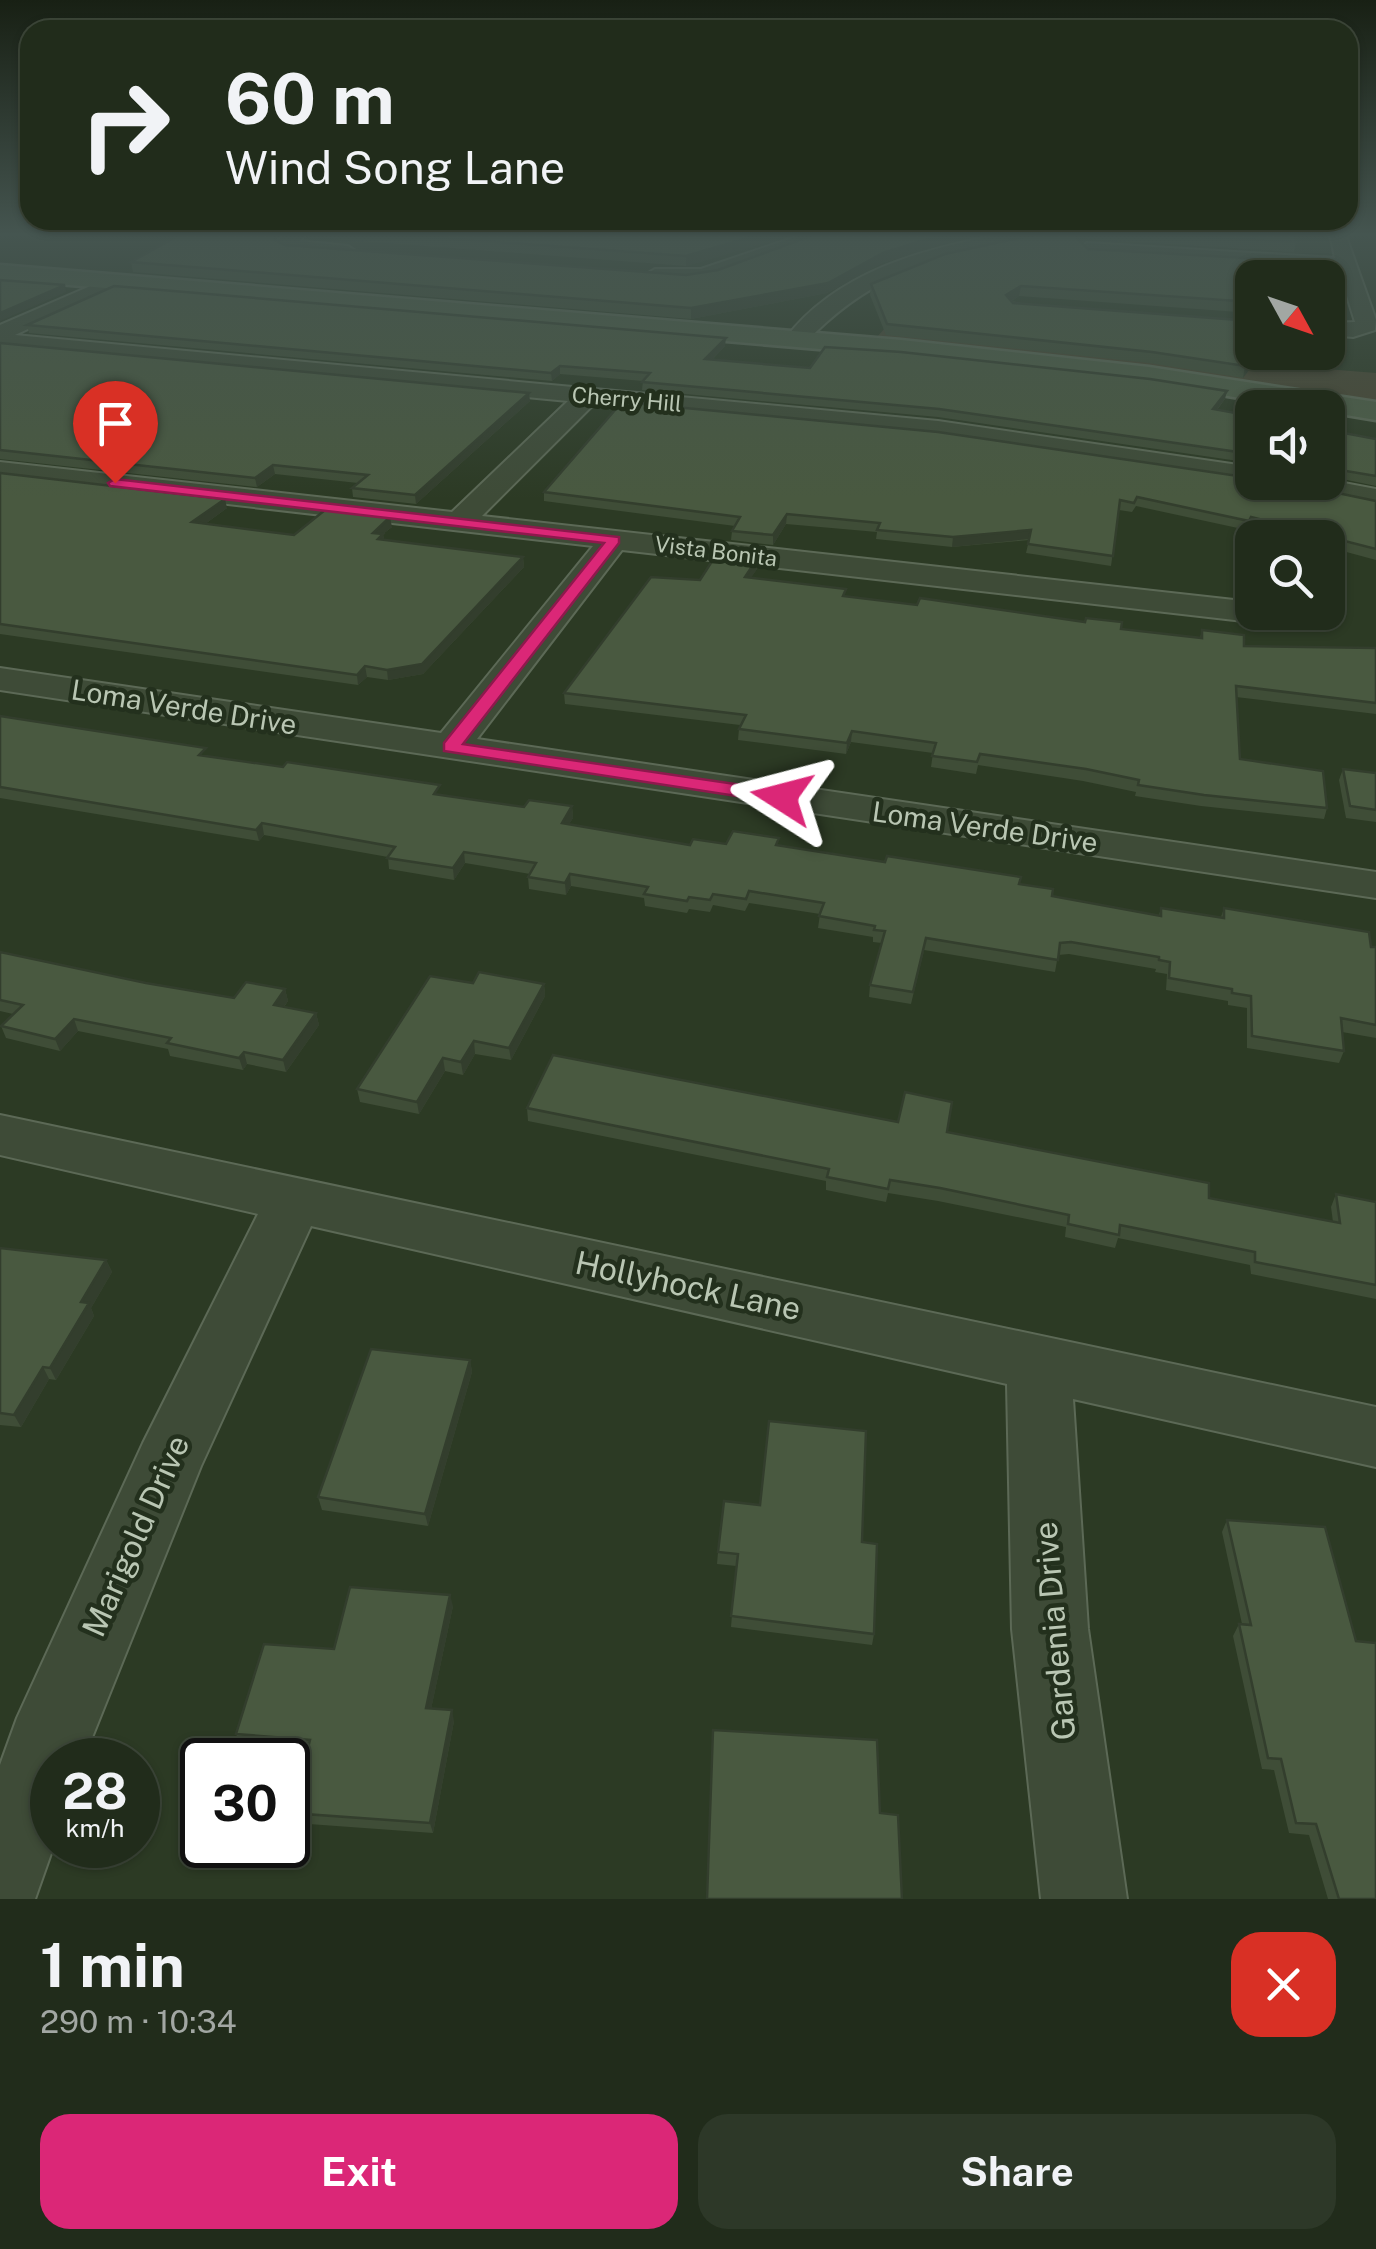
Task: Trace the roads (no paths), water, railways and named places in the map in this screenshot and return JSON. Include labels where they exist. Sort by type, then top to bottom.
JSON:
[{"type":"main road","points":[[604,323],[1132,373],[1376,411]]},
{"type":"street","points":[[0,337],[30,323]]},
{"type":"street","points":[[796,339],[812,323]]},
{"type":"street","points":[[1345,329],[1360,329],[1366,323]]},
{"type":"street","name":"Cherry Hill","points":[[0,337],[938,429],[1235,473]]},
{"type":"street","points":[[459,522],[589,395]]},
{"type":"street","name":"Vista Bonita","points":[[0,470],[1235,610]]},
{"type":"street","points":[[1345,492],[1376,498]]},
{"type":"street","points":[[450,747],[614,540]]},
{"type":"street","name":"Loma Verde Drive","points":[[0,679],[1376,886]]},
{"type":"street","name":"Hollyhock Lane","points":[[0,1135],[1376,1437]]},
{"type":"street","name":"Marigold Drive","points":[[0,1880],[65,1700],[175,1447],[292,1201]]},
{"type":"street","name":"Gardenia Drive","points":[[1039,1362],[1050,1628],[1084,1899]]}]
